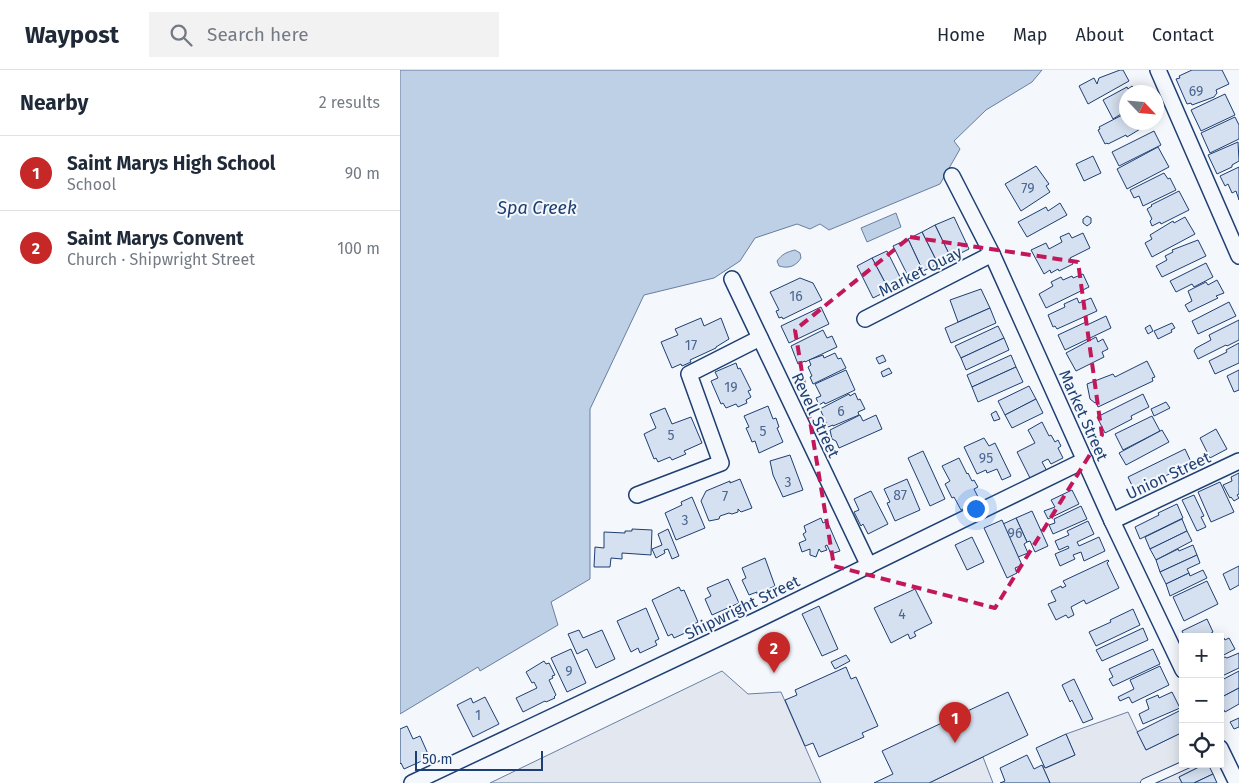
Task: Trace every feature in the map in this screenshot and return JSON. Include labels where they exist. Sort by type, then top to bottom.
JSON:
[{"type":"street","points":[[1158,70],[1239,256]]},
{"type":"street","name":"Market Street","points":[[952,176],[992,254],[1112,521],[1179,662]]},
{"type":"street","name":"Market Quay","points":[[865,319],[992,254]]},
{"type":"street","name":"Revell Street","points":[[732,279],[868,566]]},
{"type":"street","points":[[637,496],[720,463],[689,374],[760,338]]},
{"type":"street","name":"Shipwright Street","points":[[412,783],[868,566],[1085,460]]},
{"type":"street","name":"Union Street","points":[[1112,521],[1239,461]]},
{"type":"street","points":[[1224,756],[1237,783]]},
{"type":"lane","points":[[1145,783],[1179,768]]},
{"type":"highlighted area","points":[[910,237],[1078,262],[1102,435],[995,608],[834,566],[795,330]]},
{"type":"shaded area","points":[[722,671],[748,694],[781,692],[821,783],[490,783]]},
{"type":"shaded area","points":[[1128,712],[1146,750],[1179,734],[1179,768],[1197,768],[1179,777],[1182,783],[1050,783],[1042,765],[1046,768],[1075,755],[1066,734]]},
{"type":"shaded area","points":[[983,757],[993,783],[929,783]]},
{"type":"water","name":"Spa Creek","points":[[400,70],[1042,70],[1032,82],[986,110],[954,141],[960,149],[940,184],[829,230],[820,224],[810,229],[797,224],[755,238],[740,261],[714,278],[644,295],[590,409],[590,579],[551,602],[558,625],[480,671],[478,667],[400,714]]},
{"type":"water","points":[[896,213],[901,227],[867,242],[861,228]]},
{"type":"water","points":[[795,250],[800,253],[801,258],[797,263],[789,267],[779,266],[777,261],[781,257]]},
{"type":"building","points":[[1123,70],[1129,81],[1088,104],[1079,86],[1094,78],[1097,84],[1099,78]]},
{"type":"building","points":[[1192,70],[1222,70],[1229,84],[1216,90],[1217,93],[1214,97],[1192,105],[1191,103],[1187,104],[1176,79]]},
{"type":"building","points":[[1119,91],[1119,115],[1113,119],[1103,100]]},
{"type":"building","points":[[1225,94],[1235,115],[1201,131],[1191,110]]},
{"type":"building","points":[[1119,117],[1119,130],[1138,130],[1127,137],[1126,135],[1105,144],[1098,130],[1100,129],[1099,127]]},
{"type":"building","points":[[1235,117],[1239,125],[1239,139],[1210,153],[1201,133]]},
{"type":"building","points":[[1154,131],[1161,145],[1119,166],[1112,152]]},
{"type":"building","points":[[1238,142],[1239,161],[1232,165],[1232,167],[1217,174],[1208,155]]},
{"type":"building","points":[[1158,147],[1169,167],[1127,189],[1117,169]]},
{"type":"building","points":[[1093,156],[1101,173],[1084,181],[1076,164]]},
{"type":"building","points":[[1036,166],[1049,184],[1046,186],[1050,192],[1021,211],[1005,184]]},
{"type":"building","points":[[1239,167],[1239,200],[1236,191],[1232,193],[1228,184],[1225,186],[1220,176]]},
{"type":"building","points":[[1164,173],[1168,179],[1170,178],[1176,190],[1143,206],[1139,196],[1134,198],[1130,190]]},
{"type":"building","points":[[1179,191],[1189,210],[1161,224],[1160,222],[1152,226],[1150,221],[1152,219],[1147,209],[1151,205]]},
{"type":"building","points":[[1060,203],[1067,215],[1027,237],[1018,222],[1046,207],[1048,211]]},
{"type":"building","points":[[1087,216],[1091,218],[1091,223],[1087,226],[1083,223],[1083,219]]},
{"type":"building","points":[[954,217],[969,249],[951,258],[935,225]]},
{"type":"building","points":[[1185,217],[1195,234],[1152,257],[1145,243],[1152,239],[1150,235],[1173,221],[1174,223]]},
{"type":"building","points":[[935,225],[951,258],[938,264],[922,232]]},
{"type":"building","points":[[922,232],[938,264],[923,271],[908,239]]},
{"type":"building","points":[[1069,233],[1072,238],[1083,233],[1090,248],[1070,258],[1073,264],[1059,271],[1058,269],[1051,273],[1050,270],[1044,274],[1031,250],[1046,243],[1049,249],[1062,242],[1060,237]]},
{"type":"building","points":[[908,239],[923,271],[909,278],[893,246]]},
{"type":"building","points":[[1198,240],[1206,256],[1162,277],[1156,266],[1167,260],[1165,256],[1173,252],[1172,250]]},
{"type":"building","points":[[887,251],[903,283],[889,290],[872,258]]},
{"type":"building","points":[[872,258],[889,290],[873,298],[857,266]]},
{"type":"building","points":[[1206,263],[1213,277],[1194,287],[1192,284],[1176,292],[1170,281]]},
{"type":"building","points":[[1083,274],[1089,287],[1046,308],[1039,294],[1053,286],[1051,282],[1061,277],[1063,280]]},
{"type":"building","points":[[800,278],[813,283],[822,300],[783,319],[782,317],[779,318],[776,311],[779,310],[770,292]]},
{"type":"building","points":[[1217,280],[1224,293],[1216,296],[1218,298],[1189,312],[1185,305],[1192,301],[1188,291],[1206,282],[1208,285]]},
{"type":"building","points":[[981,289],[990,308],[958,322],[950,300]]},
{"type":"building","points":[[1077,298],[1079,303],[1091,298],[1097,311],[1057,329],[1055,326],[1053,327],[1048,315],[1065,307],[1064,304]]},
{"type":"building","points":[[1229,302],[1236,316],[1198,334],[1192,321]]},
{"type":"building","points":[[821,307],[829,324],[789,343],[781,326]]},
{"type":"building","points":[[990,308],[996,323],[951,343],[945,328]]},
{"type":"building","points":[[1106,316],[1111,328],[1065,350],[1058,335],[1086,322],[1087,325]]},
{"type":"building","points":[[701,318],[704,326],[721,318],[729,339],[716,348],[690,360],[691,362],[672,368],[661,342],[678,335],[675,329]]},
{"type":"building","points":[[1239,320],[1239,340],[1198,359],[1194,351],[1211,340],[1209,335]]},
{"type":"building","points":[[1172,323],[1175,328],[1171,330],[1172,332],[1158,339],[1154,331]]},
{"type":"building","points":[[1150,325],[1153,331],[1148,334],[1145,328]]},
{"type":"building","points":[[998,326],[1004,338],[961,358],[955,346]]},
{"type":"building","points":[[823,330],[827,338],[832,336],[837,347],[798,364],[791,346]]},
{"type":"building","points":[[1096,337],[1098,342],[1103,339],[1108,349],[1102,352],[1104,357],[1076,371],[1066,353]]},
{"type":"building","points":[[1004,338],[1009,350],[966,370],[961,358]]},
{"type":"building","points":[[1239,343],[1239,363],[1215,374],[1209,361],[1227,352],[1226,350]]},
{"type":"building","points":[[835,353],[838,359],[841,358],[846,368],[813,384],[808,367],[811,365],[809,360],[823,355],[824,358]]},
{"type":"building","points":[[883,355],[886,361],[879,364],[876,358]]},
{"type":"building","points":[[1011,355],[1016,367],[972,387],[967,375]]},
{"type":"building","points":[[1147,361],[1155,377],[1152,378],[1153,381],[1098,407],[1096,402],[1090,399],[1087,384],[1113,374],[1115,377]]},
{"type":"building","points":[[736,363],[751,390],[748,391],[751,397],[746,400],[747,403],[738,407],[736,404],[726,408],[723,403],[721,404],[711,381],[718,378],[715,372]]},
{"type":"building","points":[[1016,367],[1023,382],[978,402],[972,387]]},
{"type":"building","points":[[889,368],[892,373],[883,377],[881,372]]},
{"type":"building","points":[[846,370],[855,390],[819,405],[816,398],[821,396],[815,384]]},
{"type":"building","points":[[1239,370],[1239,390],[1234,392],[1227,376]]},
{"type":"building","points":[[1029,386],[1036,399],[1005,415],[998,401]]},
{"type":"building","points":[[855,393],[865,409],[858,412],[859,415],[828,427],[820,409],[849,394],[850,396]]},
{"type":"building","points":[[1143,394],[1149,407],[1131,416],[1132,419],[1105,433],[1097,417]]},
{"type":"building","points":[[1036,399],[1043,413],[1012,428],[1005,415]]},
{"type":"building","points":[[1166,402],[1170,408],[1154,416],[1151,409]]},
{"type":"building","points":[[768,406],[773,419],[776,418],[779,427],[777,428],[783,442],[759,453],[755,441],[752,442],[746,428],[749,427],[744,416]]},
{"type":"building","points":[[665,408],[672,424],[691,417],[702,443],[684,451],[686,454],[672,460],[670,457],[658,462],[656,458],[654,459],[644,434],[656,428],[650,414]]},
{"type":"building","points":[[996,411],[1000,419],[994,421],[991,414]]},
{"type":"building","points":[[860,415],[863,421],[876,415],[882,429],[839,448],[836,441],[832,439],[830,430]]},
{"type":"building","points":[[1152,416],[1160,431],[1123,450],[1115,434]]},
{"type":"building","points":[[1042,422],[1049,436],[1051,435],[1055,442],[1058,440],[1061,446],[1058,448],[1063,458],[1051,464],[1048,459],[1042,462],[1048,473],[1032,482],[1017,452],[1035,443],[1028,430]]},
{"type":"building","points":[[1216,429],[1227,449],[1210,458],[1200,438]]},
{"type":"building","points":[[1162,430],[1169,442],[1126,465],[1119,453]]},
{"type":"building","points":[[984,438],[989,446],[995,443],[1011,476],[1002,480],[997,469],[987,473],[986,470],[977,474],[964,447]]},
{"type":"building","points":[[1185,449],[1193,466],[1181,472],[1180,469],[1161,478],[1162,480],[1136,494],[1128,477]]},
{"type":"building","points":[[923,451],[945,499],[930,506],[908,458]]},
{"type":"building","points":[[790,455],[803,490],[783,497],[773,475],[770,461]]},
{"type":"building","points":[[959,458],[967,474],[978,487],[974,489],[980,501],[961,510],[945,484],[950,481],[942,466]]},
{"type":"building","points":[[1239,473],[1239,494],[1237,495],[1239,498],[1234,501],[1230,498],[1223,485],[1232,481],[1231,477]]},
{"type":"building","points":[[740,479],[752,508],[741,512],[738,509],[738,512],[729,513],[720,516],[719,519],[709,521],[701,501],[706,491]]},
{"type":"building","points":[[907,479],[920,510],[895,521],[887,503],[890,502],[884,489]]},
{"type":"building","points":[[1220,482],[1234,512],[1211,522],[1198,492]]},
{"type":"building","points":[[1072,490],[1079,504],[1048,519],[1044,511],[1055,507],[1051,500]]},
{"type":"building","points":[[871,491],[888,524],[868,534],[863,524],[861,526],[854,512],[859,510],[854,499]]},
{"type":"building","points":[[1194,495],[1204,516],[1201,517],[1206,527],[1197,531],[1182,500]]},
{"type":"building","points":[[692,497],[705,528],[676,540],[665,513],[682,505],[681,502]]},
{"type":"building","points":[[1177,504],[1183,518],[1140,539],[1135,527]]},
{"type":"building","points":[[1081,506],[1087,519],[1053,534],[1049,525],[1055,523],[1054,519]]},
{"type":"building","points":[[1032,511],[1048,546],[1035,552],[1030,541],[1027,542],[1016,518]]},
{"type":"building","points":[[821,518],[823,523],[827,521],[840,551],[831,554],[827,545],[825,546],[827,550],[821,552],[819,549],[816,557],[810,555],[810,549],[802,552],[799,543],[806,540],[803,534],[806,532],[804,526]]},
{"type":"building","points":[[1016,518],[1027,542],[1024,544],[1028,553],[1018,557],[1003,524]]},
{"type":"building","points":[[1182,519],[1187,531],[1150,549],[1145,537]]},
{"type":"building","points":[[1002,520],[1022,565],[1015,568],[1017,573],[1007,578],[984,528]]},
{"type":"building","points":[[1088,521],[1094,534],[1077,542],[1079,546],[1099,537],[1105,551],[1084,561],[1081,552],[1073,555],[1075,559],[1060,566],[1055,554],[1069,548],[1068,546],[1059,550],[1055,541],[1069,535],[1067,531]]},
{"type":"building","points":[[632,529],[652,530],[651,555],[622,553],[622,559],[611,558],[610,567],[594,567],[595,547],[604,548],[604,532],[625,533],[625,531],[632,531]]},
{"type":"building","points":[[668,529],[679,556],[672,559],[668,549],[664,550],[665,553],[656,558],[652,549],[662,545],[658,534]]},
{"type":"building","points":[[1187,531],[1192,541],[1156,560],[1150,549]]},
{"type":"building","points":[[972,537],[984,562],[967,570],[955,545]]},
{"type":"building","points":[[1193,545],[1197,555],[1160,572],[1156,560],[1178,549],[1179,551]]},
{"type":"building","points":[[1197,555],[1200,563],[1187,569],[1189,573],[1166,584],[1160,572]]},
{"type":"building","points":[[765,558],[775,586],[757,594],[757,592],[749,595],[742,580],[746,578],[742,568]]},
{"type":"building","points":[[1108,560],[1107,563],[1119,588],[1086,604],[1084,600],[1071,607],[1074,615],[1068,618],[1066,615],[1056,620],[1048,604],[1056,601],[1051,591],[1061,586],[1062,588],[1066,586],[1063,581]]},
{"type":"building","points":[[1239,566],[1239,585],[1230,590],[1223,574]]},
{"type":"building","points":[[1203,570],[1207,578],[1170,596],[1166,584],[1189,573],[1190,576]]},
{"type":"building","points":[[728,579],[739,603],[712,615],[705,599],[711,596],[707,588]]},
{"type":"building","points":[[1207,581],[1218,604],[1184,621],[1173,597]]},
{"type":"building","points":[[679,587],[681,591],[684,590],[698,622],[692,625],[694,629],[674,638],[672,634],[668,636],[652,600]]},
{"type":"building","points":[[915,589],[932,623],[914,632],[916,636],[910,639],[908,634],[891,643],[874,608]]},
{"type":"building","points":[[819,606],[838,649],[822,656],[802,614]]},
{"type":"building","points":[[646,608],[659,639],[655,641],[657,645],[640,653],[638,648],[631,652],[617,621]]},
{"type":"building","points":[[1133,609],[1140,625],[1096,646],[1089,632]]},
{"type":"building","points":[[1207,619],[1213,632],[1183,633],[1182,631]]},
{"type":"building","points":[[1143,628],[1148,640],[1102,661],[1096,650]]},
{"type":"building","points":[[579,630],[583,638],[602,630],[615,659],[596,668],[587,649],[577,654],[568,634]]},
{"type":"building","points":[[1224,638],[1225,640],[1229,638],[1235,649],[1224,655]]},
{"type":"building","points":[[571,649],[586,683],[567,692],[551,658]]},
{"type":"building","points":[[1153,649],[1160,664],[1113,686],[1109,679],[1113,677],[1109,669]]},
{"type":"building","points":[[1239,653],[1239,668],[1224,675],[1224,657]]},
{"type":"building","points":[[846,655],[850,661],[835,669],[831,662]]},
{"type":"building","points":[[544,661],[546,664],[549,663],[555,675],[549,680],[556,695],[555,698],[523,712],[516,698],[537,688],[526,672]]},
{"type":"building","points":[[1160,666],[1169,685],[1132,703],[1129,697],[1120,701],[1118,697],[1134,689],[1130,680]]},
{"type":"building","points":[[846,667],[851,679],[856,677],[878,726],[862,733],[864,737],[819,757],[813,743],[805,746],[785,700],[797,695],[795,690]]},
{"type":"building","points":[[1239,671],[1239,688],[1224,696],[1224,679]]},
{"type":"building","points":[[1074,679],[1093,719],[1083,723],[1062,685]]},
{"type":"building","points":[[1239,688],[1239,704],[1225,712],[1224,696]]},
{"type":"building","points":[[1008,692],[1028,735],[929,783],[874,783],[893,774],[882,751]]},
{"type":"building","points":[[1172,692],[1179,708],[1143,724],[1139,714],[1149,709],[1146,700],[1158,695],[1159,698]]},
{"type":"building","points":[[485,697],[499,724],[473,737],[457,705],[471,698],[473,703]]},
{"type":"building","points":[[1179,711],[1179,734],[1146,750],[1137,732]]},
{"type":"building","points":[[1239,718],[1239,727],[1234,729],[1230,722]]},
{"type":"building","points":[[407,726],[413,739],[420,736],[428,754],[422,757],[424,760],[404,769],[400,764],[400,729]]},
{"type":"building","points":[[1066,734],[1075,755],[1045,768],[1036,748]]},
{"type":"building","points":[[1027,755],[1034,769],[1042,765],[1050,783],[1000,783],[1005,781],[1000,768]]},
{"type":"building","points":[[1197,768],[1210,768],[1213,774],[1194,783],[1182,783],[1179,777]]},
{"type":"building","points":[[1213,774],[1217,783],[1194,783]]},
{"type":"place","name":"Saint Marys Convent","points":[[774,673]]},
{"type":"place","name":"Saint Marys High School","points":[[955,743]]}]
